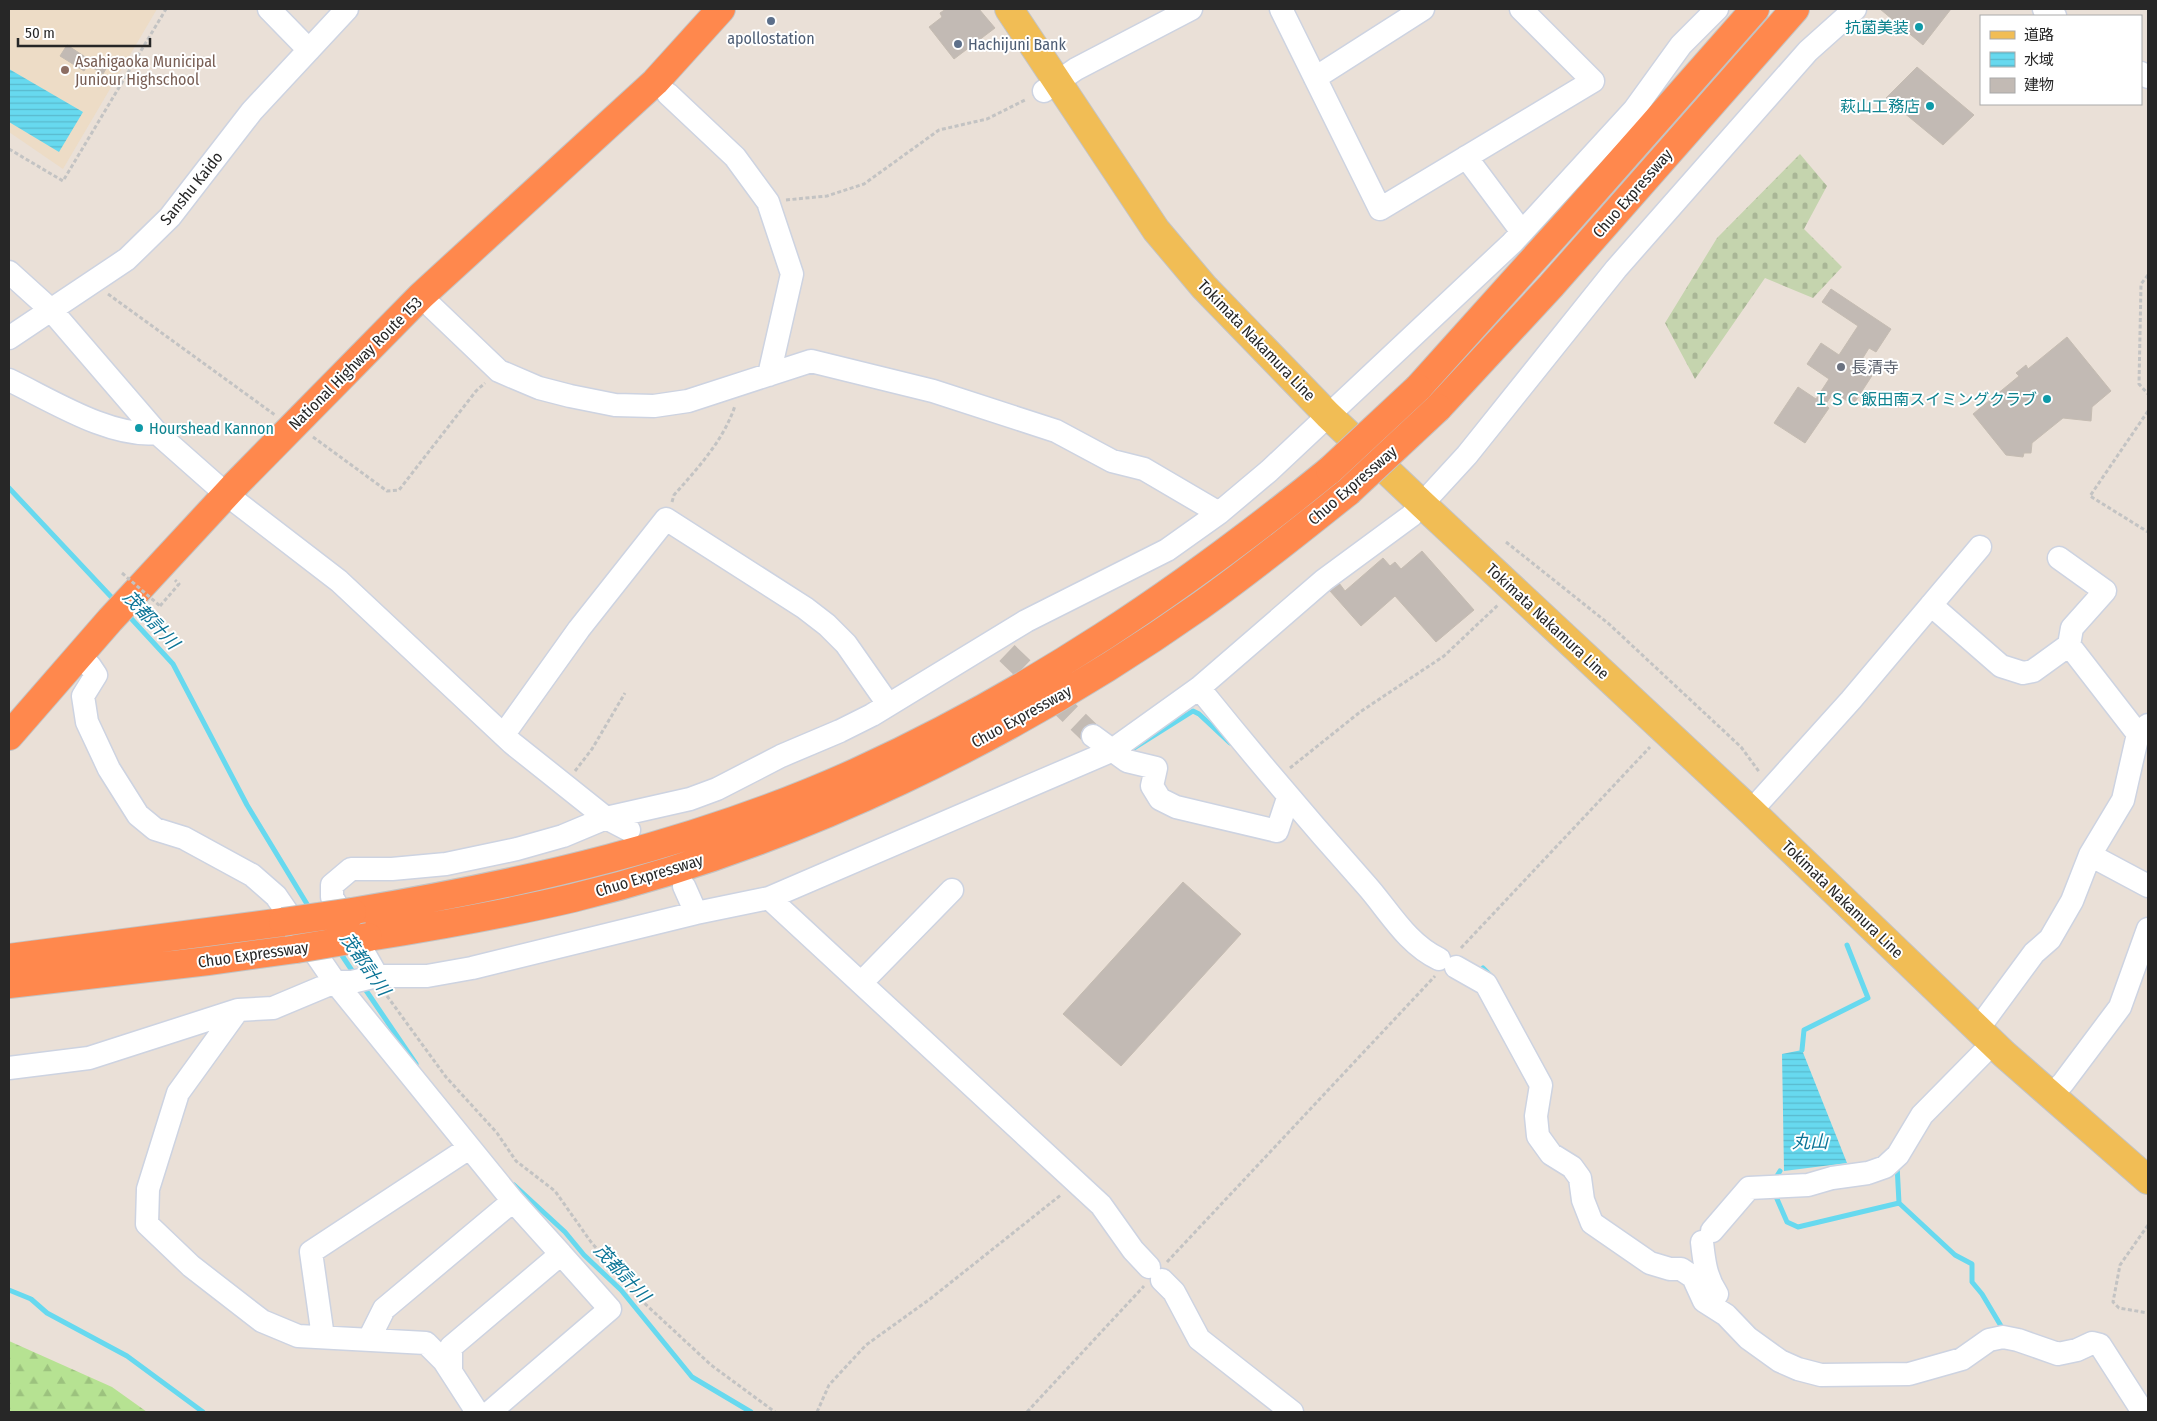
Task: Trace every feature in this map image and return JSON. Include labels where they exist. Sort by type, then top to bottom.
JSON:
[{"type":"highway","name":"National Highway Route 153","points":[[9,736],[110,620],[127,585],[226,494],[421,296],[656,82],[721,9]]},
{"type":"highway","name":"Chuo Expressway","points":[[9,958],[352,912],[458,895],[566,870],[670,840],[762,810],[855,773],[953,725],[1048,673],[1118,629],[1257,530],[1330,470],[1418,388],[1570,220],[1755,9]]},
{"type":"highway","name":"Chuo Expressway","points":[[9,984],[208,962],[464,921],[574,898],[679,867],[774,834],[865,797],[1061,695],[1134,651],[1202,605],[1348,492],[1438,408],[1551,286],[1795,9]]},
{"type":"main road","name":"Tokimata Nakamura Line","points":[[1009,9],[1051,86],[1156,230],[1204,287],[1328,415],[1750,811],[1985,1036],[2148,1180]]},
{"type":"street","points":[[269,9],[309,50]]},
{"type":"street","name":"Sanshu Kaido","points":[[9,338],[127,260],[170,217],[252,111],[347,9]]},
{"type":"street","points":[[1051,86],[1076,69],[1191,9]]},
{"type":"street","points":[[1281,9],[1380,209],[1593,81],[1520,9]]},
{"type":"street","points":[[1315,78],[1422,9]]},
{"type":"street","points":[[358,980],[332,897],[332,885],[351,869],[392,869],[446,864],[517,850],[563,836],[606,818],[690,799],[717,789],[781,756],[840,731],[888,704],[1000,647],[1026,621],[1167,550],[1219,513],[1269,471],[1522,232],[1634,110],[1680,45],[1718,9]]},
{"type":"street","points":[[9,1068],[88,1058],[238,1010],[273,1008],[358,980],[427,976],[472,968],[696,913],[769,898],[1111,751],[1199,688],[1324,580],[1411,516],[1467,455],[1616,269],[1719,151],[1808,51],[1855,9]]},
{"type":"street","points":[[668,94],[735,157],[768,202],[792,274],[769,375]]},
{"type":"street","points":[[1466,157],[1522,232]]},
{"type":"street","points":[[9,272],[51,310],[157,433],[226,494],[339,581],[504,734],[564,785],[606,818],[629,830]]},
{"type":"street","points":[[432,307],[499,371],[539,388],[615,405],[654,406],[688,401],[811,361],[933,391],[984,410],[1056,431],[1112,462],[1144,469],[1219,513]]},
{"type":"street","points":[[9,380],[98,423],[143,434],[157,433]]},
{"type":"street","points":[[504,734],[579,629],[666,519],[805,608],[827,625],[846,644],[888,704]]},
{"type":"street","points":[[1750,811],[1850,700],[1980,547]]},
{"type":"street","points":[[1931,605],[2001,666],[2023,673],[2033,672],[2069,645],[2072,628],[2105,591],[2060,558]]},
{"type":"street","points":[[1726,1315],[1710,1284],[1707,1237],[1749,1188],[1808,1185],[1832,1178],[1868,1174],[1885,1167],[1898,1155],[1922,1114],[1985,1036],[2034,953],[2050,939],[2072,901],[2090,855],[2123,800],[2143,729],[2069,645]]},
{"type":"street","points":[[90,666],[96,675],[82,696],[87,722],[109,768],[138,814],[155,829],[184,838],[252,875],[276,896],[358,980],[469,1148],[513,1201],[610,1309],[490,1412]]},
{"type":"street","points":[[1199,688],[1288,798],[1370,889],[1402,931],[1447,964],[1486,984],[1541,1085],[1536,1116],[1538,1136],[1551,1154],[1572,1167],[1580,1178],[1583,1200],[1592,1223],[1650,1264],[1670,1269],[1680,1269],[1694,1277],[1704,1301],[1726,1315],[1748,1338],[1780,1360],[1798,1369],[1821,1375],[1862,1376],[1917,1372],[1962,1359],[1989,1340],[2003,1337],[2018,1340],[2058,1354],[2077,1350],[2092,1343],[2100,1345],[2143,1412]]},
{"type":"street","points":[[1093,736],[1111,751],[1128,761],[1156,768],[1152,786],[1160,799],[1176,807],[1277,831],[1288,798]]},
{"type":"street","points":[[2090,855],[2148,886]]},
{"type":"street","points":[[684,886],[696,913]]},
{"type":"street","points":[[861,983],[952,890]]},
{"type":"street","points":[[769,898],[1101,1205],[1134,1250],[1174,1292],[1199,1339],[1292,1412]]},
{"type":"street","points":[[2051,1095],[2063,1083],[2120,1007],[2148,929]]},
{"type":"street","points":[[238,1010],[178,1092],[148,1189],[146,1224],[191,1266],[262,1321],[298,1336],[426,1343],[444,1361],[477,1412]]},
{"type":"street","points":[[323,1337],[311,1252],[469,1148]]},
{"type":"street","points":[[369,1339],[384,1309],[513,1201]]},
{"type":"street","points":[[451,1371],[451,1347],[561,1254]]},
{"type":"path","points":[[9,149],[63,181],[166,9]]},
{"type":"path","points":[[768,202],[827,196],[864,184],[939,130],[987,119],[1051,86]]},
{"type":"path","points":[[2148,275],[2141,284],[2139,384],[2148,394]]},
{"type":"path","points":[[91,282],[282,420]]},
{"type":"path","points":[[306,432],[387,491],[399,490],[476,391],[499,371]]},
{"type":"path","points":[[666,519],[674,495],[709,454],[723,432],[743,384]]},
{"type":"path","points":[[2148,411],[2090,496],[2148,532]]},
{"type":"path","points":[[1506,542],[1623,637],[1741,747],[1771,788]]},
{"type":"path","points":[[127,585],[160,606]]},
{"type":"path","points":[[1274,780],[1360,712],[1444,656],[1504,600]]},
{"type":"path","points":[[564,785],[592,749],[625,694]]},
{"type":"path","points":[[1027,1412],[1655,742]]},
{"type":"path","points":[[358,980],[391,1003],[446,1077],[497,1133],[516,1161],[555,1191],[591,1242],[642,1301],[711,1365],[775,1412]]},
{"type":"path","points":[[817,1412],[829,1386],[866,1345],[930,1299],[998,1245],[1065,1191],[1072,1180]]},
{"type":"path","points":[[2148,1225],[2120,1265],[2113,1302],[2119,1308],[2148,1313]]},
{"type":"shaded area","name":"Asahigaoka Municipal Juniour Highschool","points":[[9,9],[157,9],[63,169],[9,132]]},
{"type":"green space","points":[[1800,154],[1827,186],[1804,229],[1842,267],[1813,298],[1765,278],[1695,379],[1665,323],[1717,238]]},
{"type":"green space","points":[[9,1341],[112,1387],[147,1412],[9,1412]]},
{"type":"water","points":[[9,69],[83,112],[59,152],[9,122]]},
{"type":"water","name":"丸山","points":[[1802,1050],[1847,1163],[1784,1171],[1782,1054]]},
{"type":"building","name":"Hachijuni Bank","points":[[946,9],[979,9],[995,28],[954,59],[929,27],[942,17],[940,13]]},
{"type":"building","name":"抗菌美装","points":[[1880,9],[1951,9],[1923,45]]},
{"type":"building","points":[[67,45],[90,60],[84,71],[60,56]]},
{"type":"building","points":[[97,62],[107,67],[103,74],[93,68]]},
{"type":"building","name":"萩山工務店","points":[[1917,67],[1974,115],[1943,145],[1886,98]]},
{"type":"building","name":"長清寺","points":[[1831,289],[1891,329],[1876,352],[1869,348],[1861,361],[1875,371],[1853,405],[1834,392],[1825,405],[1829,408],[1805,443],[1774,423],[1798,387],[1816,399],[1829,379],[1807,364],[1821,343],[1839,355],[1858,326],[1822,302]]},
{"type":"building","name":"ＩＳＣ飯田南スイミングクラブ","points":[[2067,337],[2111,391],[2092,407],[2091,421],[2063,418],[2032,443],[2031,453],[2024,453],[2023,457],[2006,455],[1973,414],[2019,376],[2016,373],[2026,365],[2028,369]]},
{"type":"building","points":[[1422,551],[1474,610],[1436,642],[1395,596],[1361,626],[1330,591],[1339,583],[1345,591],[1383,558],[1390,566],[1395,562],[1401,569]]},
{"type":"building","points":[[1183,882],[1241,934],[1121,1066],[1063,1014]]},
{"type":"waterway","name":"茂都計川","points":[[9,488],[116,602]]},
{"type":"waterway","name":"茂都計川","points":[[127,614],[173,664],[247,805],[310,909]]},
{"type":"waterway","points":[[1131,750],[1193,711],[1199,714],[1230,743]]},
{"type":"waterway","points":[[1802,1050],[1804,1030],[1868,998],[1847,945]]},
{"type":"waterway","name":"茂都計川","points":[[339,951],[355,975]]},
{"type":"waterway","points":[[1483,968],[1491,976]]},
{"type":"waterway","name":"茂都計川","points":[[363,986],[416,1064]]},
{"type":"waterway","points":[[1897,1165],[1899,1203]]},
{"type":"waterway","points":[[1775,1179],[1780,1171]]},
{"type":"waterway","name":"茂都計川","points":[[514,1185],[565,1232],[584,1255],[621,1290],[692,1377],[751,1412]]},
{"type":"waterway","points":[[1774,1192],[1787,1222],[1798,1227],[1899,1203],[1955,1255],[1972,1264],[1972,1282],[1982,1294],[2001,1326]]},
{"type":"waterway","points":[[9,1290],[31,1299],[47,1313],[127,1356],[203,1412]]},
{"type":"tunnel","points":[[1007,653],[1093,736]]},
{"type":"place","name":"apollostation","points":[[771,21]]},
{"type":"place","name":"抗菌美装","points":[[1919,27]]},
{"type":"place","name":"Hachijuni Bank","points":[[958,44]]},
{"type":"place","name":"Asahigaoka Municipal Juniour Highschool","points":[[65,70]]},
{"type":"place","name":"萩山工務店","points":[[1930,106]]},
{"type":"place","name":"長清寺","points":[[1841,367]]},
{"type":"place","name":"ＩＳＣ飯田南スイミングクラブ","points":[[2047,399]]},
{"type":"place","name":"Hourshead Kannon","points":[[139,428]]}]
